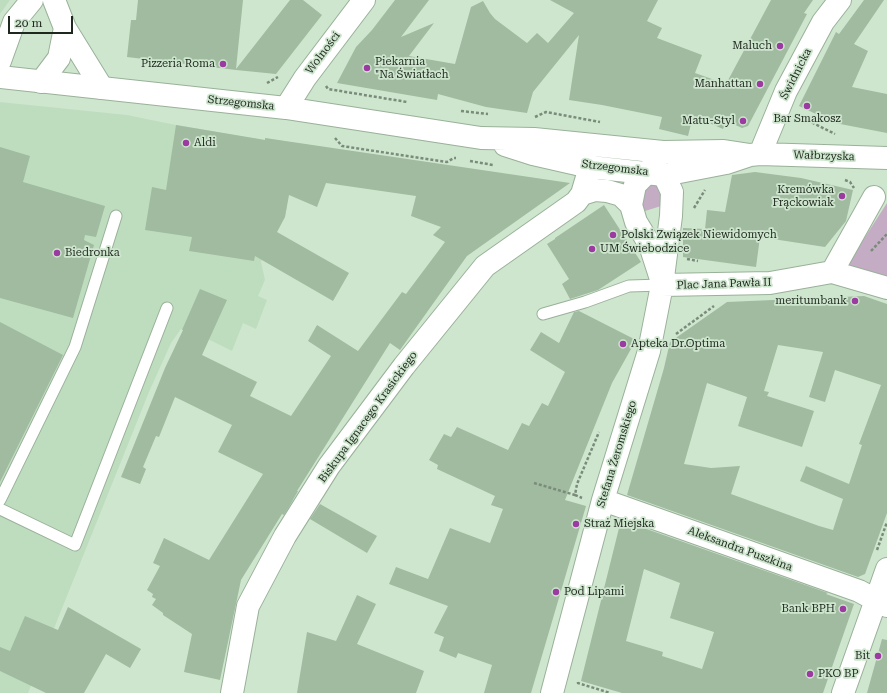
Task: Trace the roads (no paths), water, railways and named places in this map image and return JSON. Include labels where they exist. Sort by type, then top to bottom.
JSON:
[{"type":"street","points":[[0,61],[14,22],[32,0]]},
{"type":"street","points":[[54,0],[65,28],[102,88]]},
{"type":"street","name":"Wolności","points":[[286,108],[305,78],[364,0]]},
{"type":"street","name":"Świdnicka","points":[[755,154],[786,91],[823,22],[840,0]]},
{"type":"street","points":[[41,82],[59,58],[65,28]]},
{"type":"street","name":"Strzegomska","points":[[0,77],[286,108],[481,138],[534,139],[663,152],[724,151],[755,154]]},
{"type":"street","name":"Strzegomska","points":[[481,138],[533,154],[590,167],[656,173],[726,163],[755,154]]},
{"type":"street","points":[[572,142],[590,167]]},
{"type":"street","name":"Stefana Żeromskiego","points":[[662,285],[650,245],[636,222],[631,205],[635,185],[656,173],[663,152]]},
{"type":"street","name":"Wałbrzyska","points":[[755,154],[887,158]]},
{"type":"street","name":"Biskupa Ignacego Krasickiego","points":[[232,693],[248,606],[286,536],[329,466],[404,366],[484,266],[576,202],[582,194],[590,167]]},
{"type":"street","name":"Stefana Żeromskiego","points":[[552,693],[603,500],[649,351],[662,285],[672,192],[656,173]]},
{"type":"street","points":[[582,194],[595,190],[607,191],[621,195],[631,205]]},
{"type":"street","points":[[832,272],[849,240],[864,193]]},
{"type":"street","name":"Plac Jana Pawła II","points":[[662,285],[770,283],[832,272],[887,288]]},
{"type":"street","name":"Aleksandra Puszkina","points":[[603,500],[858,592],[881,604]]},
{"type":"street","points":[[843,693],[881,604],[887,569]]},
{"type":"lane","points":[[0,500],[75,347],[116,216]]},
{"type":"lane","points":[[543,314],[585,302],[630,286],[662,285]]},
{"type":"lane","points":[[0,509],[75,545],[167,308]]},
{"type":"place","name":"Maluch","points":[[780,46]]},
{"type":"place","name":"Pizzeria Roma","points":[[223,64]]},
{"type":"place","name":"Piekarnia \"Na Światłach","points":[[367,68]]},
{"type":"place","name":"Manhattan","points":[[760,84]]},
{"type":"place","name":"Bar Smakosz","points":[[807,106]]},
{"type":"place","name":"Matu-Styl","points":[[743,121]]},
{"type":"place","name":"Aldi","points":[[186,143]]},
{"type":"place","name":"Kremówka Frąckowiak","points":[[842,196]]},
{"type":"place","name":"Polski Związek Niewidomych","points":[[613,235]]},
{"type":"place","name":"UM Świebodzice","points":[[592,249]]},
{"type":"place","name":"Biedronka","points":[[57,253]]},
{"type":"place","name":"meritumbank","points":[[855,301]]},
{"type":"place","name":"Apteka Dr.Optima","points":[[623,344]]},
{"type":"place","name":"Straż Miejska","points":[[576,524]]},
{"type":"place","name":"Pod Lipami","points":[[556,592]]},
{"type":"place","name":"Bank BPH","points":[[843,609]]},
{"type":"place","name":"Bit","points":[[878,656]]},
{"type":"place","name":"PKO BP","points":[[810,674]]}]
